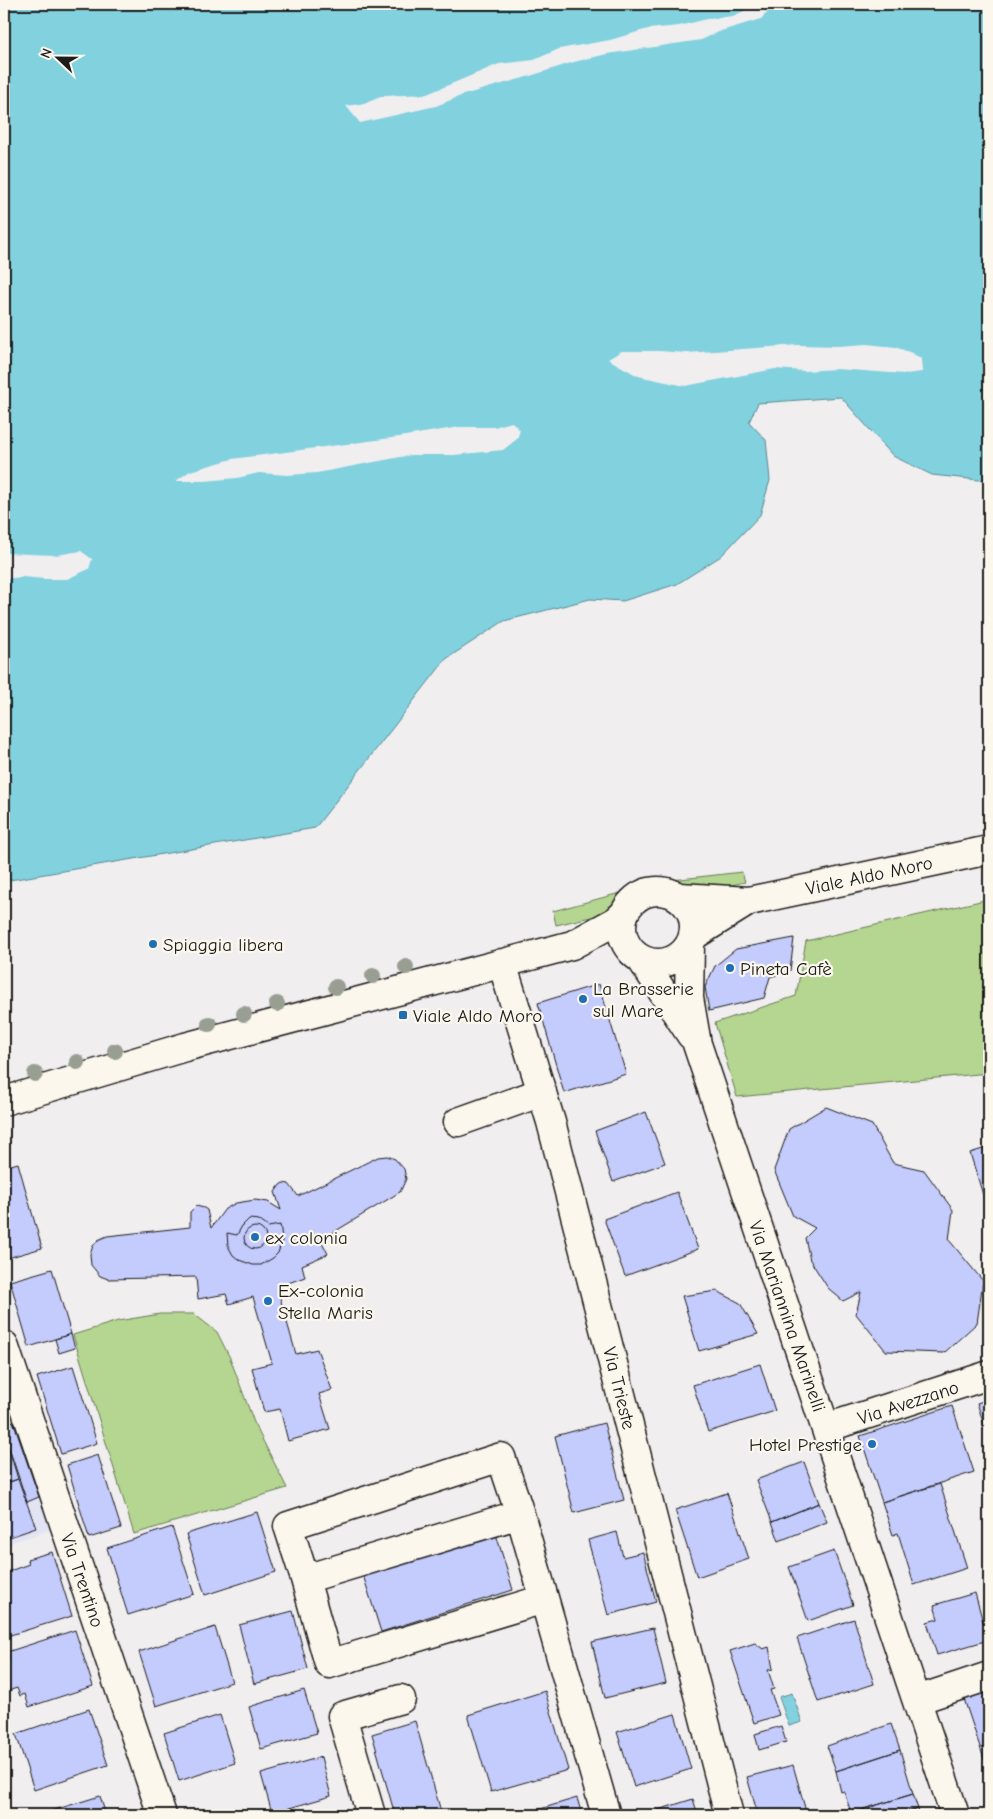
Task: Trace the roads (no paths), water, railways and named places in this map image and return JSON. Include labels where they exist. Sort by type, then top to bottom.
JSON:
[{"type":"street","name":"Viale Aldo Moro","points":[[4,1101],[185,1047],[572,945],[616,921],[638,896],[648,892],[658,890],[669,892],[679,897],[749,901],[989,850]]},
{"type":"street","points":[[679,897],[687,904],[692,914],[694,925],[691,940]]},
{"type":"street","name":"Viale Aldo Moro","points":[[572,945],[637,956],[652,962],[673,960],[682,954],[691,940],[749,901]]},
{"type":"street","points":[[624,914],[622,924],[626,944],[637,956]]},
{"type":"street","name":"Via Mariannina Marinelli","points":[[691,940],[689,998],[697,1044],[955,1815]]},
{"type":"street","name":"Via Mariannina Marinelli","points":[[637,956],[697,1044]]},
{"type":"street","name":"Via Trieste","points":[[502,963],[552,1122],[730,1815]]},
{"type":"street","points":[[458,1122],[542,1092]]},
{"type":"street","name":"Via Trentino","points":[[4,1345],[162,1815]]},
{"type":"street","name":"Via Avezzano","points":[[826,1428],[989,1375]]},
{"type":"street","points":[[544,1599],[330,1664],[288,1526],[501,1457],[520,1514],[606,1815]]},
{"type":"street","points":[[305,1579],[520,1514]]},
{"type":"street","points":[[917,1700],[989,1676]]},
{"type":"street","points":[[370,1815],[342,1716],[401,1699]]},
{"type":"water","points":[[4,4],[989,4],[989,479],[979,480],[932,475],[893,456],[841,397],[758,403],[749,422],[766,440],[770,480],[760,515],[721,556],[677,584],[623,601],[590,599],[504,621],[446,659],[315,828],[4,881]]},
{"type":"water","points":[[792,1693],[802,1722],[789,1726],[779,1697]]},
{"type":"place","name":"Spiaggia libera","points":[[153,944]]},
{"type":"place","name":"Pineta Cafè","points":[[730,968]]},
{"type":"place","name":"La Brasserie sul Mare","points":[[583,999]]},
{"type":"place","name":"Viale Aldo Moro","points":[[403,1015]]},
{"type":"place","name":"ex colonia","points":[[255,1237]]},
{"type":"place","name":"Ex-colonia Stella Maris","points":[[268,1301]]},
{"type":"place","name":"Hotel Prestige","points":[[872,1444]]}]
